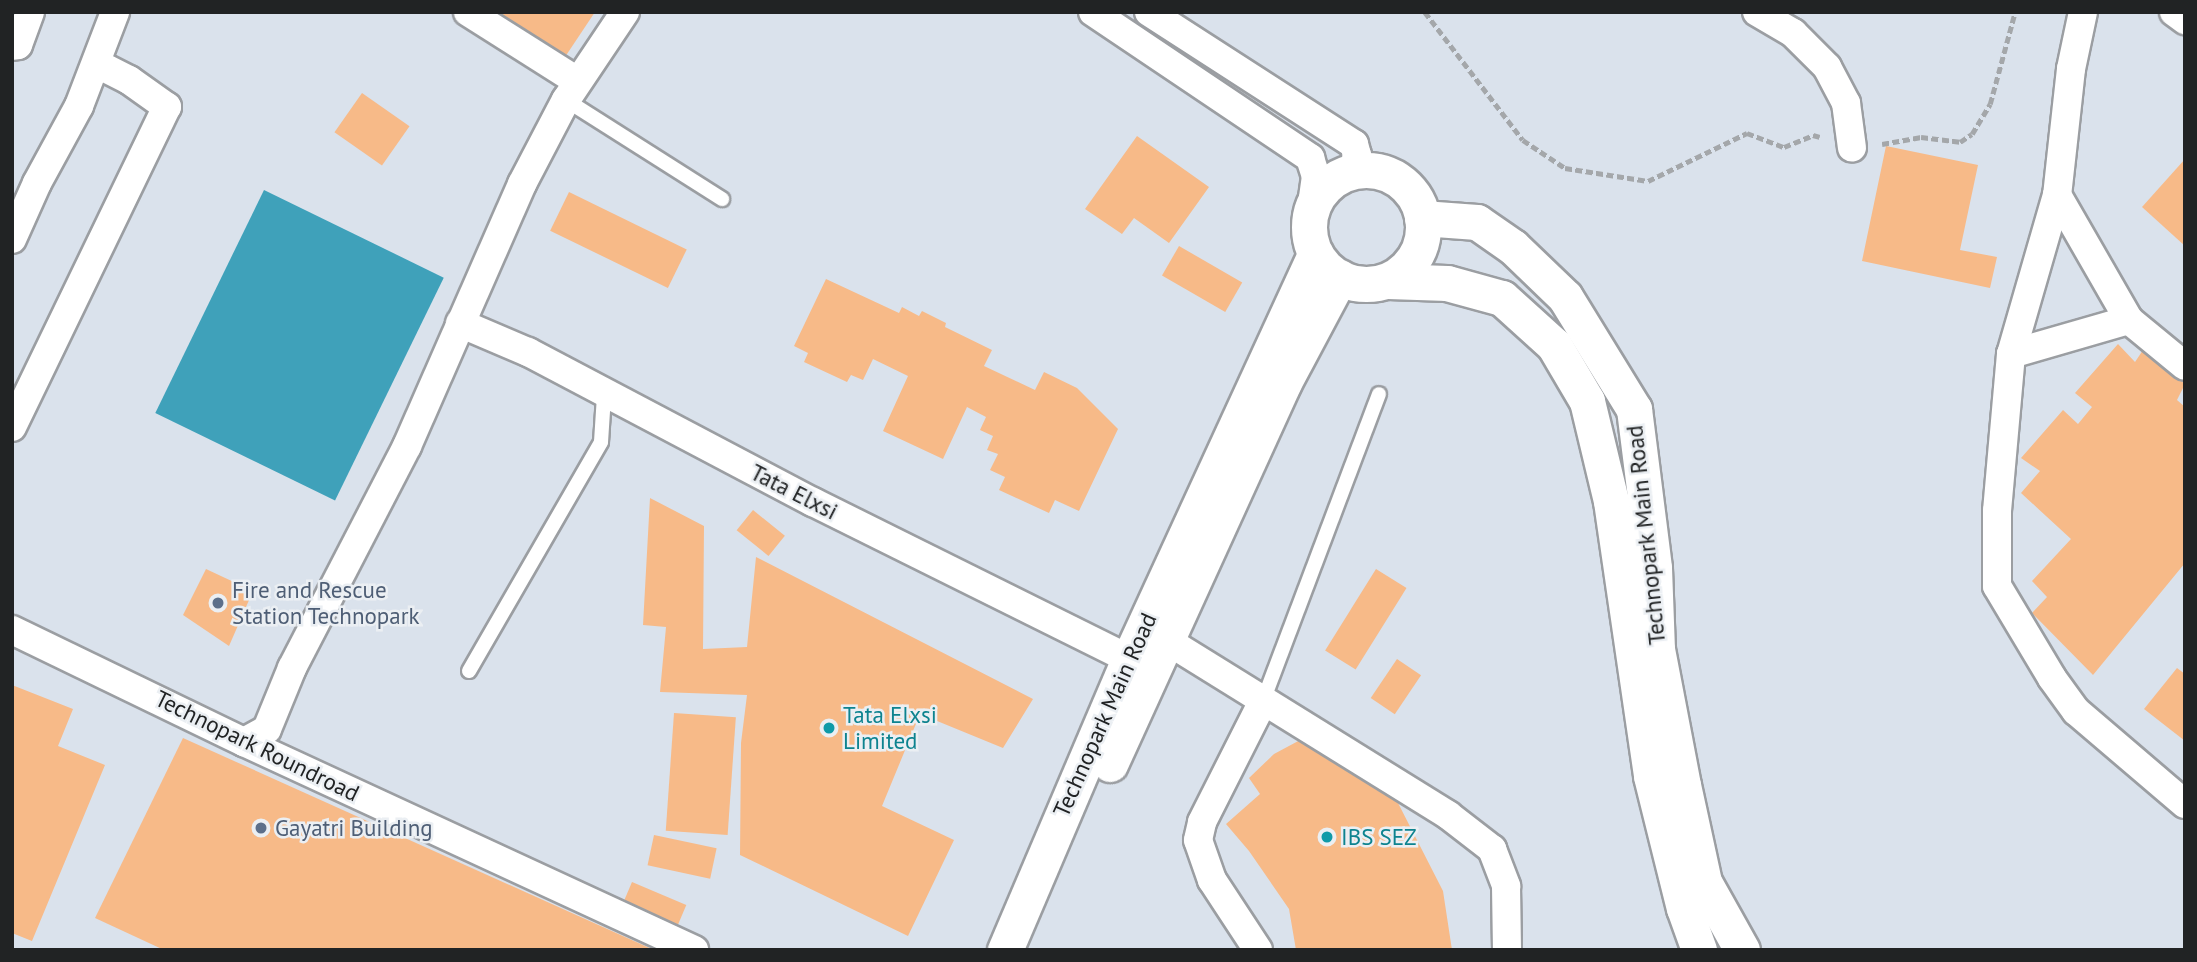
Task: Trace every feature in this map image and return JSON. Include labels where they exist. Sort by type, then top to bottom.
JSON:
[{"type":"street","points":[[12,46],[18,45],[30,12]]},
{"type":"street","points":[[12,239],[37,183],[79,106],[115,12]]},
{"type":"street","points":[[468,12],[571,90]]},
{"type":"street","points":[[244,742],[267,729],[292,668],[407,446],[522,184],[571,90],[625,12]]},
{"type":"street","points":[[1093,12],[1310,158],[1316,176],[1311,212],[1309,229],[1315,254],[1333,275],[1375,285],[1388,281],[1402,273],[1419,248],[1422,218],[1416,200],[1397,180],[1372,171],[1353,172],[1327,186],[1317,198],[1311,212]]},
{"type":"street","points":[[1149,12],[1354,144],[1357,155],[1353,172]]},
{"type":"street","points":[[1757,12],[1793,33],[1827,67],[1846,103],[1852,149]]},
{"type":"street","points":[[2082,12],[2071,69],[2057,195],[2011,354],[1998,485],[1997,586],[2052,678],[2076,710],[2185,804]]},
{"type":"street","points":[[2174,12],[2185,20]]},
{"type":"street","points":[[12,426],[167,107],[129,80],[97,64]]},
{"type":"street","points":[[2057,195],[2129,320],[2185,366]]},
{"type":"street","name":"Technopark Main Road","points":[[1422,218],[1477,222],[1513,247],[1565,296],[1634,409],[1654,568],[1657,649],[1683,785],[1704,882],[1742,950]]},
{"type":"street","name":"Technopark Main Road","points":[[1005,950],[1129,659],[1315,254]]},
{"type":"street","points":[[1027,950],[1283,384],[1340,277]]},
{"type":"street","name":"Technopark Main Road","points":[[1388,281],[1447,283],[1502,298],[1554,345],[1587,401],[1611,501],[1651,776],[1684,908],[1699,950]]},
{"type":"street","points":[[2011,354],[2129,320]]},
{"type":"street","name":"Tata Elxsi","points":[[460,323],[527,352],[813,502],[1129,659]]},
{"type":"street","name":"Technopark Roundroad","points":[[12,629],[244,742],[694,950]]},
{"type":"street","points":[[1166,640],[1448,816],[1492,849],[1506,886],[1507,950]]},
{"type":"street","points":[[1258,950],[1212,880],[1198,840],[1202,822],[1263,701]]},
{"type":"lane","points":[[571,90],[722,199]]},
{"type":"lane","points":[[469,671],[601,442],[604,394]]},
{"type":"lane","points":[[1263,701],[1379,394]]},
{"type":"path","points":[[1425,12],[1523,140],[1565,169],[1648,181],[1696,161],[1747,133],[1784,147],[1813,135],[1852,149],[1921,137],[1961,142],[1972,134],[1990,104],[2015,12]]},
{"type":"shaded area","points":[[12,12],[2185,12],[2185,950],[12,950]]},
{"type":"water","points":[[264,190],[444,278],[335,501],[155,413]]},
{"type":"building","points":[[491,12],[595,12],[563,60]]},
{"type":"building","points":[[362,93],[410,126],[382,166],[334,132]]},
{"type":"building","points":[[1137,136],[1209,187],[1169,243],[1134,218],[1122,234],[1085,209]]},
{"type":"building","points":[[1886,146],[1978,165],[1960,250],[1997,257],[1990,288],[1862,261]]},
{"type":"building","points":[[2185,159],[2185,246],[2142,207]]},
{"type":"building","points":[[569,192],[687,249],[668,288],[550,231]]},
{"type":"building","points":[[1179,246],[1242,282],[1225,312],[1162,275]]},
{"type":"building","points":[[826,279],[899,313],[902,307],[919,316],[922,311],[946,323],[945,327],[992,350],[984,366],[1035,390],[1044,372],[1077,388],[1118,429],[1079,511],[1055,500],[1049,513],[999,490],[1005,477],[990,470],[998,454],[987,450],[993,436],[980,430],[986,417],[967,407],[943,459],[883,431],[908,376],[873,359],[863,380],[851,375],[847,382],[804,362],[808,353],[794,346]]},
{"type":"building","points":[[2118,344],[2135,362],[2143,350],[2185,384],[2177,400],[2185,407],[2185,563],[2093,675],[2032,613],[2047,597],[2032,581],[2071,539],[2021,493],[2040,471],[2021,458],[2063,410],[2078,424],[2092,407],[2075,393]]},
{"type":"building","name":"Tata Elxsi Limited","points":[[650,498],[704,526],[703,649],[747,647],[756,557],[1033,699],[1003,748],[920,714],[882,806],[954,840],[908,936],[740,855],[741,743],[747,695],[660,692],[666,627],[643,625]]},
{"type":"building","points":[[753,510],[785,536],[769,556],[737,530]]},
{"type":"building","name":"Fire and Rescue Station Technopark","points":[[206,569],[253,591],[229,646],[183,615]]},
{"type":"building","points":[[1376,569],[1407,588],[1356,669],[1325,650]]},
{"type":"building","points":[[1397,659],[1421,675],[1395,714],[1371,698]]},
{"type":"building","points":[[2177,668],[2185,674],[2185,741],[2144,709]]},
{"type":"building","points":[[12,685],[73,709],[58,746],[105,765],[32,941],[12,933]]},
{"type":"building","points":[[674,713],[736,717],[728,835],[666,831]]},
{"type":"building","name":"Gayatri Building","points":[[183,738],[654,950],[164,950],[95,918]]},
{"type":"building","name":"IBS SEZ","points":[[1302,739],[1341,758],[1397,801],[1443,891],[1452,950],[1296,950],[1289,909],[1249,851],[1226,824],[1260,794],[1249,778],[1274,754]]},
{"type":"building","points":[[654,835],[717,848],[710,879],[648,865]]},
{"type":"building","points":[[632,882],[686,905],[675,932],[621,909]]},
{"type":"place","name":"Fire and Rescue Station Technopark","points":[[218,603]]},
{"type":"place","name":"Tata Elxsi Limited","points":[[829,728]]},
{"type":"place","name":"Gayatri Building","points":[[261,828]]},
{"type":"place","name":"IBS SEZ","points":[[1327,837]]}]
